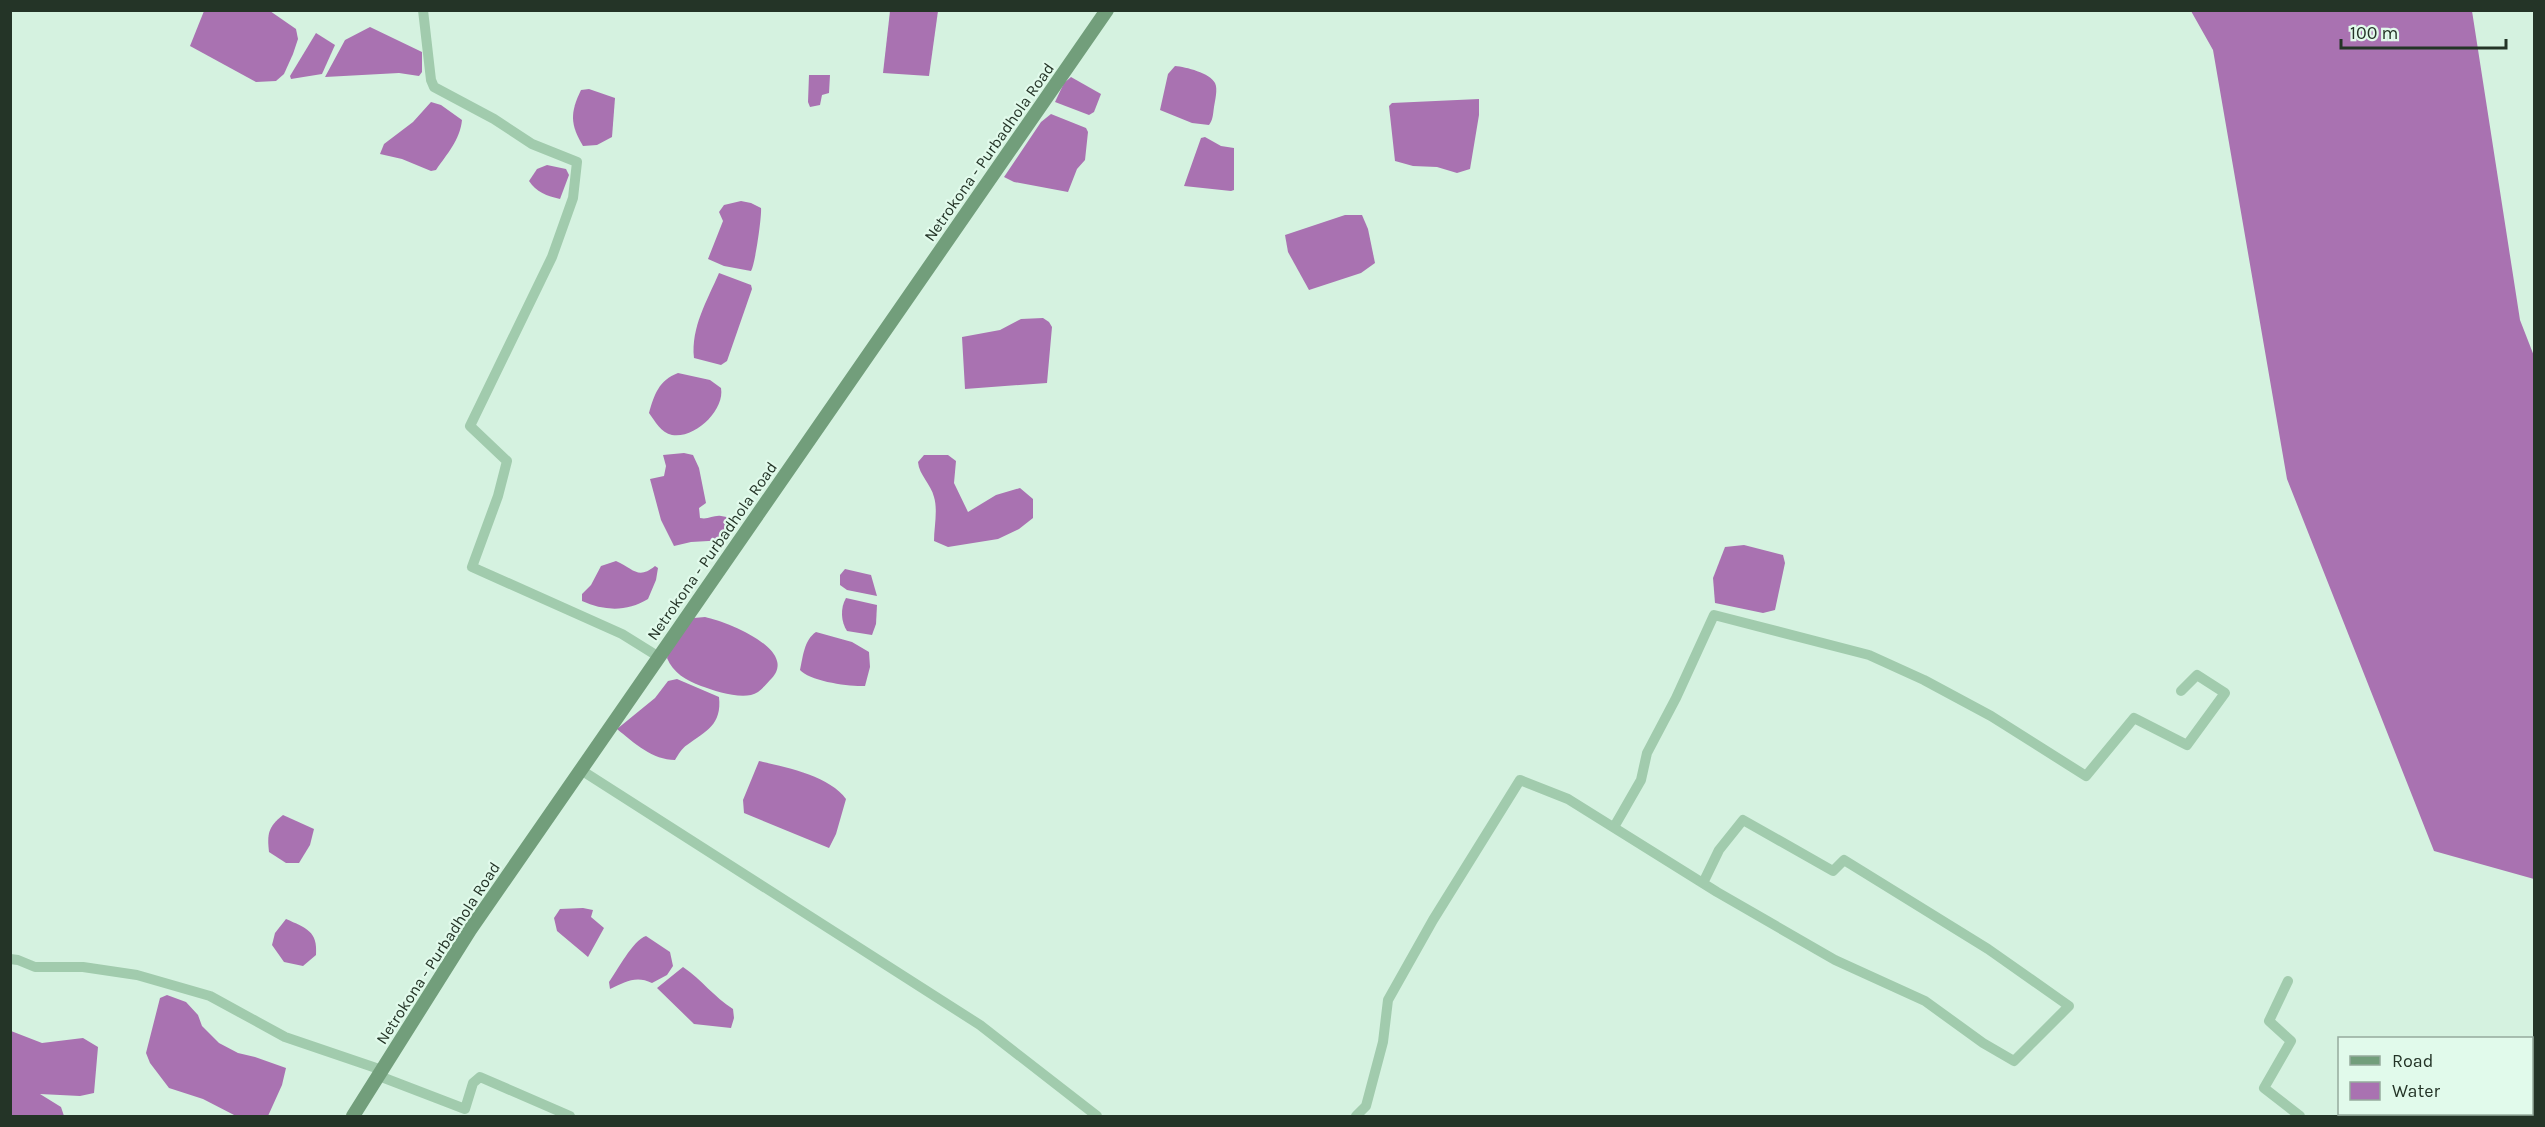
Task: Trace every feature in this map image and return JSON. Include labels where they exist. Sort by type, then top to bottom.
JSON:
[{"type":"main road","name":"Netrokona - Purbadhola Road","points":[[353,1116],[470,930],[1107,10]]},
{"type":"street","points":[[423,10],[431,80],[434,87],[494,119],[532,144],[577,162],[573,198],[552,257],[470,426],[507,461],[498,495],[472,567],[622,634],[659,657]]},
{"type":"street","points":[[1614,827],[1641,780],[1647,753],[1676,698],[1714,615],[1869,656],[1924,680],[1991,716],[2086,776],[2134,718],[2187,745],[2224,693],[2197,675],[2181,691]]},
{"type":"street","points":[[581,770],[980,1025],[1097,1116]]},
{"type":"street","points":[[1356,1116],[1366,1106],[1383,1042],[1388,1000],[1433,920],[1520,780],[1568,799],[1703,883],[1834,960],[1925,1001],[1983,1043],[2014,1061],[2069,1006],[1988,949],[1844,860],[1833,871],[1743,820],[1719,850],[1703,883]]},
{"type":"street","points":[[10,959],[35,967],[83,967],[137,975],[210,996],[285,1037],[380,1073],[465,1109],[473,1083],[480,1077],[570,1116]]},
{"type":"street","points":[[2288,981],[2269,1021],[2291,1041],[2265,1088],[2300,1116]]},
{"type":"water","points":[[204,11],[270,11],[296,29],[298,39],[284,74],[276,81],[256,82],[190,46]]},
{"type":"water","points":[[890,11],[938,11],[929,76],[883,73]]},
{"type":"water","points":[[2191,11],[2472,11],[2520,320],[2534,356],[2534,879],[2434,851],[2287,479],[2213,50]]},
{"type":"water","points":[[370,27],[422,52],[422,72],[419,76],[399,73],[325,77],[345,40]]},
{"type":"water","points":[[316,33],[335,45],[322,74],[291,79],[290,76]]},
{"type":"water","points":[[1175,66],[1203,73],[1215,83],[1216,98],[1213,117],[1209,125],[1192,123],[1160,110],[1168,74]]},
{"type":"water","points":[[809,75],[830,75],[829,93],[822,95],[820,105],[810,107],[808,102]]},
{"type":"water","points":[[1071,77],[1101,94],[1094,112],[1089,115],[1055,102],[1064,83]]},
{"type":"water","points":[[589,89],[615,98],[612,137],[597,145],[583,146],[574,125],[573,112],[581,90]]},
{"type":"water","points":[[1479,99],[1479,115],[1470,169],[1457,173],[1437,167],[1413,166],[1395,161],[1389,106],[1392,103]]},
{"type":"water","points":[[431,102],[441,105],[462,120],[456,140],[436,170],[431,171],[402,159],[380,154],[384,144],[413,122]]},
{"type":"water","points":[[1051,114],[1086,128],[1088,132],[1085,160],[1077,169],[1068,192],[1014,182],[1004,177],[1041,122]]},
{"type":"water","points":[[1205,137],[1221,146],[1234,148],[1234,190],[1184,186],[1201,138]]},
{"type":"water","points":[[547,165],[566,169],[569,175],[560,199],[542,193],[529,181],[537,169]]},
{"type":"water","points":[[741,201],[761,208],[758,240],[751,271],[724,266],[708,259],[723,221],[719,212],[724,205]]},
{"type":"water","points":[[1345,215],[1362,215],[1368,229],[1375,263],[1361,273],[1309,290],[1288,252],[1285,235]]},
{"type":"water","points":[[719,273],[751,285],[752,289],[727,361],[721,365],[694,358],[697,325]]},
{"type":"water","points":[[1043,318],[1052,327],[1047,383],[965,389],[962,337],[1000,330],[1021,319]]},
{"type":"water","points":[[678,373],[710,380],[721,388],[721,397],[713,414],[699,428],[681,435],[672,435],[661,429],[649,413],[655,394],[662,384]]},
{"type":"water","points":[[684,453],[693,455],[699,468],[706,503],[699,508],[700,518],[721,516],[742,520],[726,540],[691,542],[674,546],[661,520],[650,479],[664,476],[666,466],[663,455]]},
{"type":"water","points":[[924,455],[948,455],[956,461],[954,483],[968,512],[996,495],[1020,488],[1033,499],[1033,518],[1019,529],[998,539],[948,547],[934,541],[935,502],[918,462]]},
{"type":"water","points":[[1744,545],[1783,555],[1785,563],[1775,610],[1763,613],[1715,603],[1713,578],[1725,547]]},
{"type":"water","points":[[616,561],[640,573],[655,566],[658,568],[648,599],[632,606],[615,609],[599,607],[582,601],[582,594],[591,585],[601,566]]},
{"type":"water","points":[[845,569],[871,575],[877,596],[847,590],[840,585],[840,575]]},
{"type":"water","points":[[846,598],[877,605],[876,624],[872,635],[847,631],[842,615]]},
{"type":"water","points":[[705,617],[746,633],[773,653],[778,663],[776,672],[757,692],[745,696],[719,692],[690,681],[673,668],[667,658],[672,645],[694,618]]},
{"type":"water","points":[[816,632],[852,642],[869,652],[870,667],[865,686],[821,680],[800,670],[806,644]]},
{"type":"water","points":[[677,679],[719,697],[719,707],[711,726],[683,748],[675,760],[651,754],[617,729],[655,698],[668,681]]},
{"type":"water","points":[[759,761],[818,778],[839,791],[846,799],[836,834],[829,848],[744,813],[743,800]]},
{"type":"water","points":[[283,815],[314,829],[310,845],[299,863],[286,863],[269,852],[270,831],[274,823]]},
{"type":"water","points":[[560,909],[593,910],[591,917],[604,928],[588,957],[557,931],[554,918]]},
{"type":"water","points":[[286,919],[305,928],[313,935],[316,955],[303,966],[284,962],[272,945],[275,933]]},
{"type":"water","points":[[646,936],[670,952],[673,966],[667,975],[652,983],[636,980],[610,989],[609,982],[626,956],[636,943]]},
{"type":"water","points":[[683,967],[733,1009],[734,1018],[731,1028],[694,1024],[657,988]]},
{"type":"water","points":[[167,995],[186,1002],[198,1015],[202,1026],[219,1043],[238,1053],[286,1068],[282,1085],[268,1116],[236,1116],[203,1099],[169,1088],[150,1063],[146,1053],[160,998]]},
{"type":"water","points":[[11,1031],[42,1043],[83,1038],[98,1047],[94,1093],[80,1096],[40,1094],[61,1107],[64,1116],[11,1116]]}]
